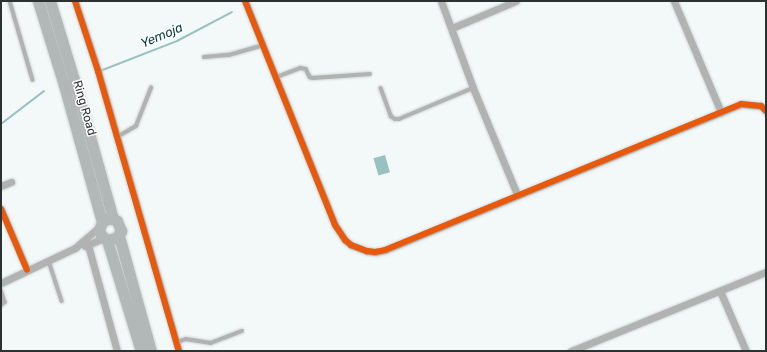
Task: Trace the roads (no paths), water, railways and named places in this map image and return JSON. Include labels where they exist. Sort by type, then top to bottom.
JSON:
[{"type":"main road","name":"Ring Road","points":[[38,1],[105,222]]},
{"type":"main road","name":"Ring Road","points":[[50,1],[76,87],[105,222],[99,230],[106,239],[140,351]]},
{"type":"main road","name":"Ring Road","points":[[105,222],[120,225],[119,236],[151,351]]},
{"type":"main road","points":[[106,239],[112,240],[119,236]]},
{"type":"street","points":[[75,1],[98,71],[179,351]]},
{"type":"street","points":[[245,1],[277,77],[335,225],[345,240],[351,245],[367,251],[375,252],[385,250],[517,194],[741,104],[761,106],[766,111]]},
{"type":"street","points":[[441,1],[473,88],[517,194]]},
{"type":"street","points":[[452,28],[516,1]]},
{"type":"street","points":[[674,1],[721,112]]},
{"type":"street","points":[[1,186],[11,182]]},
{"type":"street","points":[[1,209],[27,270]]},
{"type":"street","points":[[75,248],[105,222]]},
{"type":"street","points":[[1,283],[75,248],[106,239]]},
{"type":"street","points":[[88,245],[117,351]]},
{"type":"street","points":[[572,351],[766,272]]},
{"type":"street","points":[[720,291],[746,351]]},
{"type":"lane","points":[[10,1],[33,80]]},
{"type":"lane","points":[[204,57],[229,55],[263,45]]},
{"type":"lane","points":[[277,77],[300,68],[306,69],[310,77],[313,78],[370,74]]},
{"type":"lane","points":[[117,137],[136,126],[151,88]]},
{"type":"lane","points":[[381,88],[391,116],[395,119],[399,119],[473,88]]},
{"type":"lane","points":[[49,261],[62,301]]},
{"type":"lane","points":[[1,290],[5,302],[1,306]]},
{"type":"lane","points":[[176,342],[186,339],[211,343],[242,332]]},
{"type":"water","points":[[385,155],[390,172],[378,176],[373,158]]},
{"type":"waterway","name":"Yemoja","points":[[100,71],[177,41],[232,12]]},
{"type":"waterway","name":"Yemoja","points":[[1,124],[44,91]]}]
